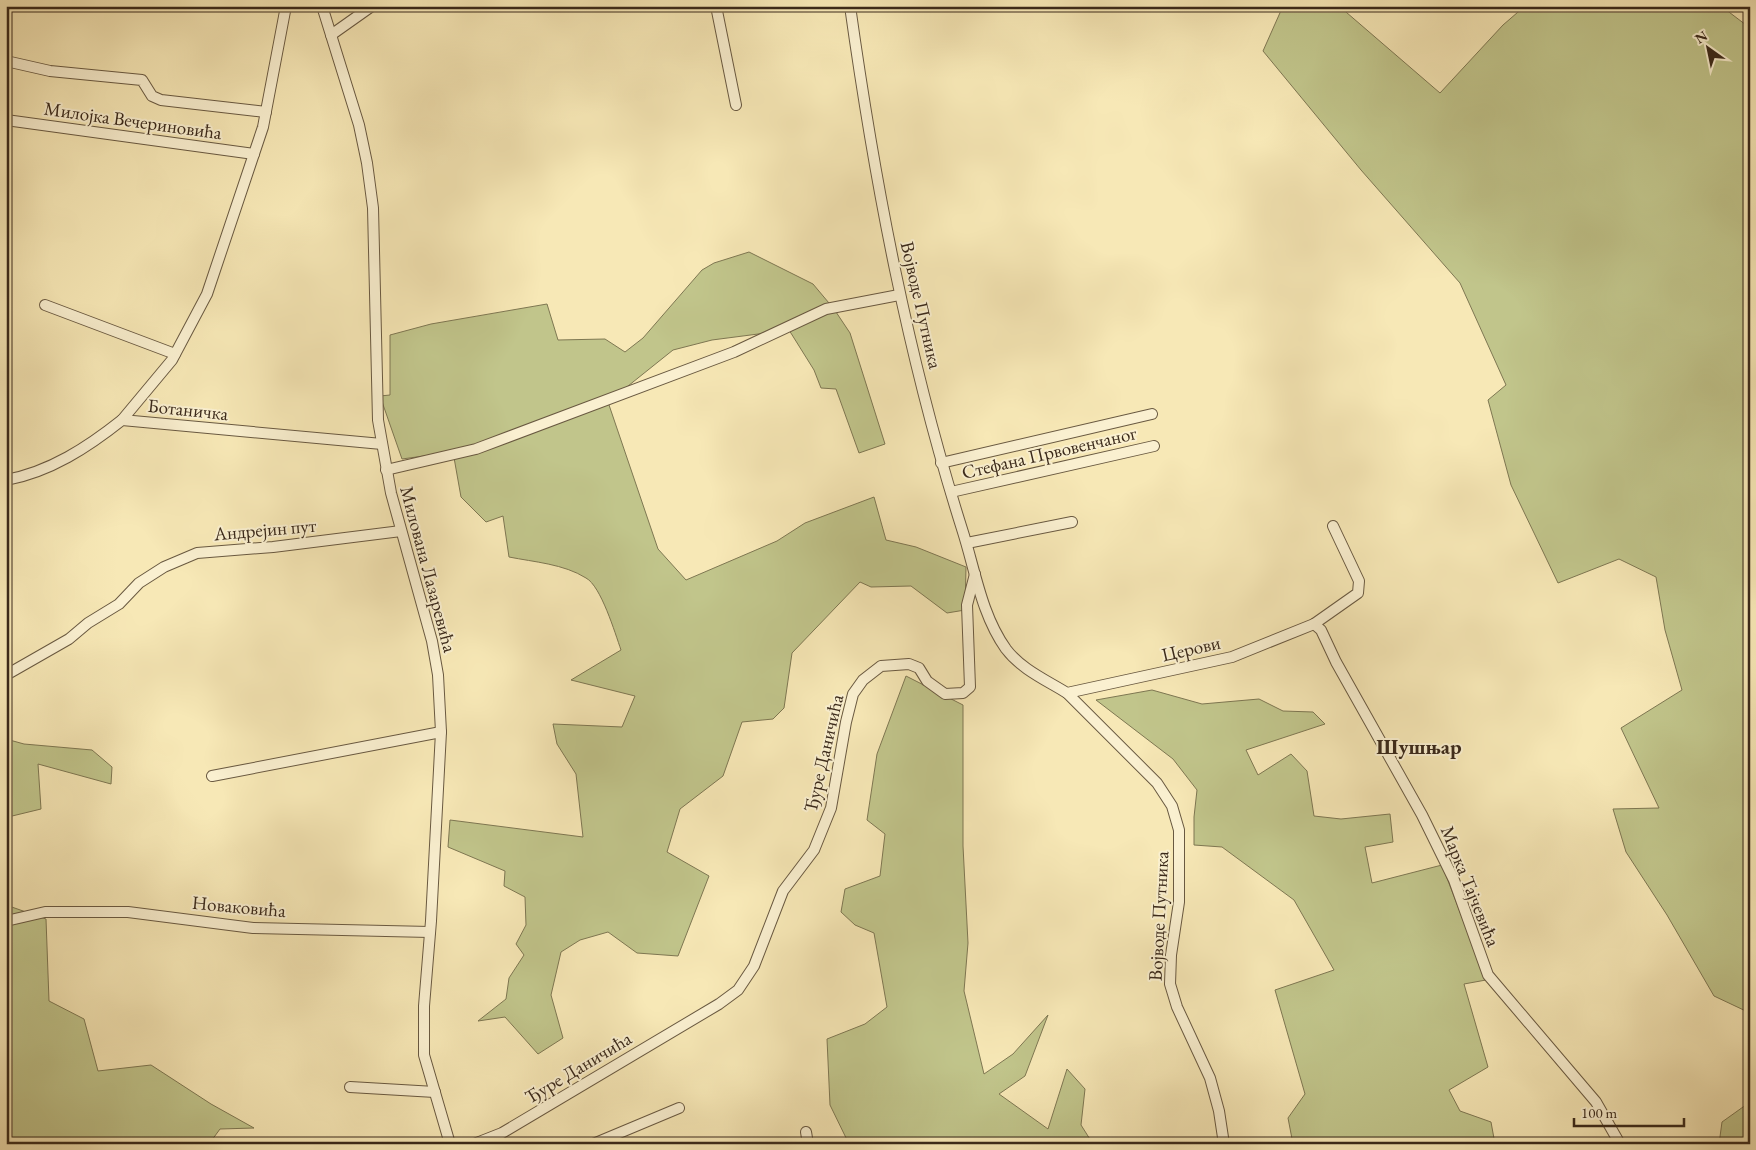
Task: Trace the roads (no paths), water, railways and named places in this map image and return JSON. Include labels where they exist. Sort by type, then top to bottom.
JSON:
[{"type":"street","points":[[122,420],[175,354],[206,294],[254,154],[266,112],[286,6]]},
{"type":"street","name":"Милована Лазаревића","points":[[322,6],[359,125],[373,208],[376,395],[386,470],[435,655],[441,732],[424,1006],[424,1055],[450,1144]]},
{"type":"street","points":[[331,35],[372,6]]},
{"type":"street","points":[[716,6],[736,105]]},
{"type":"street","name":"Војводе Путника","points":[[850,6],[868,138],[899,295],[941,463],[967,543],[984,606],[998,637],[1013,657],[1067,693],[1157,783],[1172,806],[1179,830],[1179,902],[1171,955],[1170,984],[1177,1008],[1210,1078],[1219,1111],[1224,1144]]},
{"type":"street","points":[[6,61],[50,71],[142,80],[152,96],[161,100],[266,112]]},
{"type":"street","name":"Милојка Вечериновића","points":[[6,120],[254,154]]},
{"type":"street","points":[[386,470],[476,449],[734,352],[826,309],[899,295]]},
{"type":"street","points":[[45,305],[175,354]]},
{"type":"street","points":[[941,463],[1152,414]]},
{"type":"street","name":"Ботаничка","points":[[6,480],[53,465],[93,441],[122,420],[382,444]]},
{"type":"street","name":"Стефана Првовенчаног","points":[[951,492],[1154,446]]},
{"type":"street","points":[[967,543],[1072,522]]},
{"type":"street","name":"Церови","points":[[1067,693],[1232,657],[1314,624],[1325,614],[1356,596],[1360,587],[1333,526]]},
{"type":"street","name":"Андрејин пут","points":[[6,675],[69,639],[88,623],[119,604],[139,584],[164,567],[197,553],[273,547],[401,531]]},
{"type":"street","name":"Ђуре Даничића","points":[[474,1144],[502,1133],[719,1004],[738,990],[754,966],[784,892],[814,850],[831,808],[846,722],[853,694],[863,680],[881,666],[909,664],[918,668],[928,681],[945,694],[963,693],[970,687],[967,604],[975,573]]},
{"type":"street","name":"Марка Тајчевића","points":[[1314,624],[1321,630],[1336,662],[1422,815],[1454,880],[1488,975],[1596,1102],[1620,1144]]},
{"type":"street","points":[[212,776],[441,732]]},
{"type":"street","name":"Новаковића","points":[[6,920],[46,912],[128,912],[253,928],[430,932]]},
{"type":"street","points":[[350,1087],[435,1092]]},
{"type":"street","points":[[594,1144],[679,1108]]},
{"type":"street","points":[[806,1132],[808,1144]]},
{"type":"district","name":"Шушњар","points":[[1419,747]]}]
